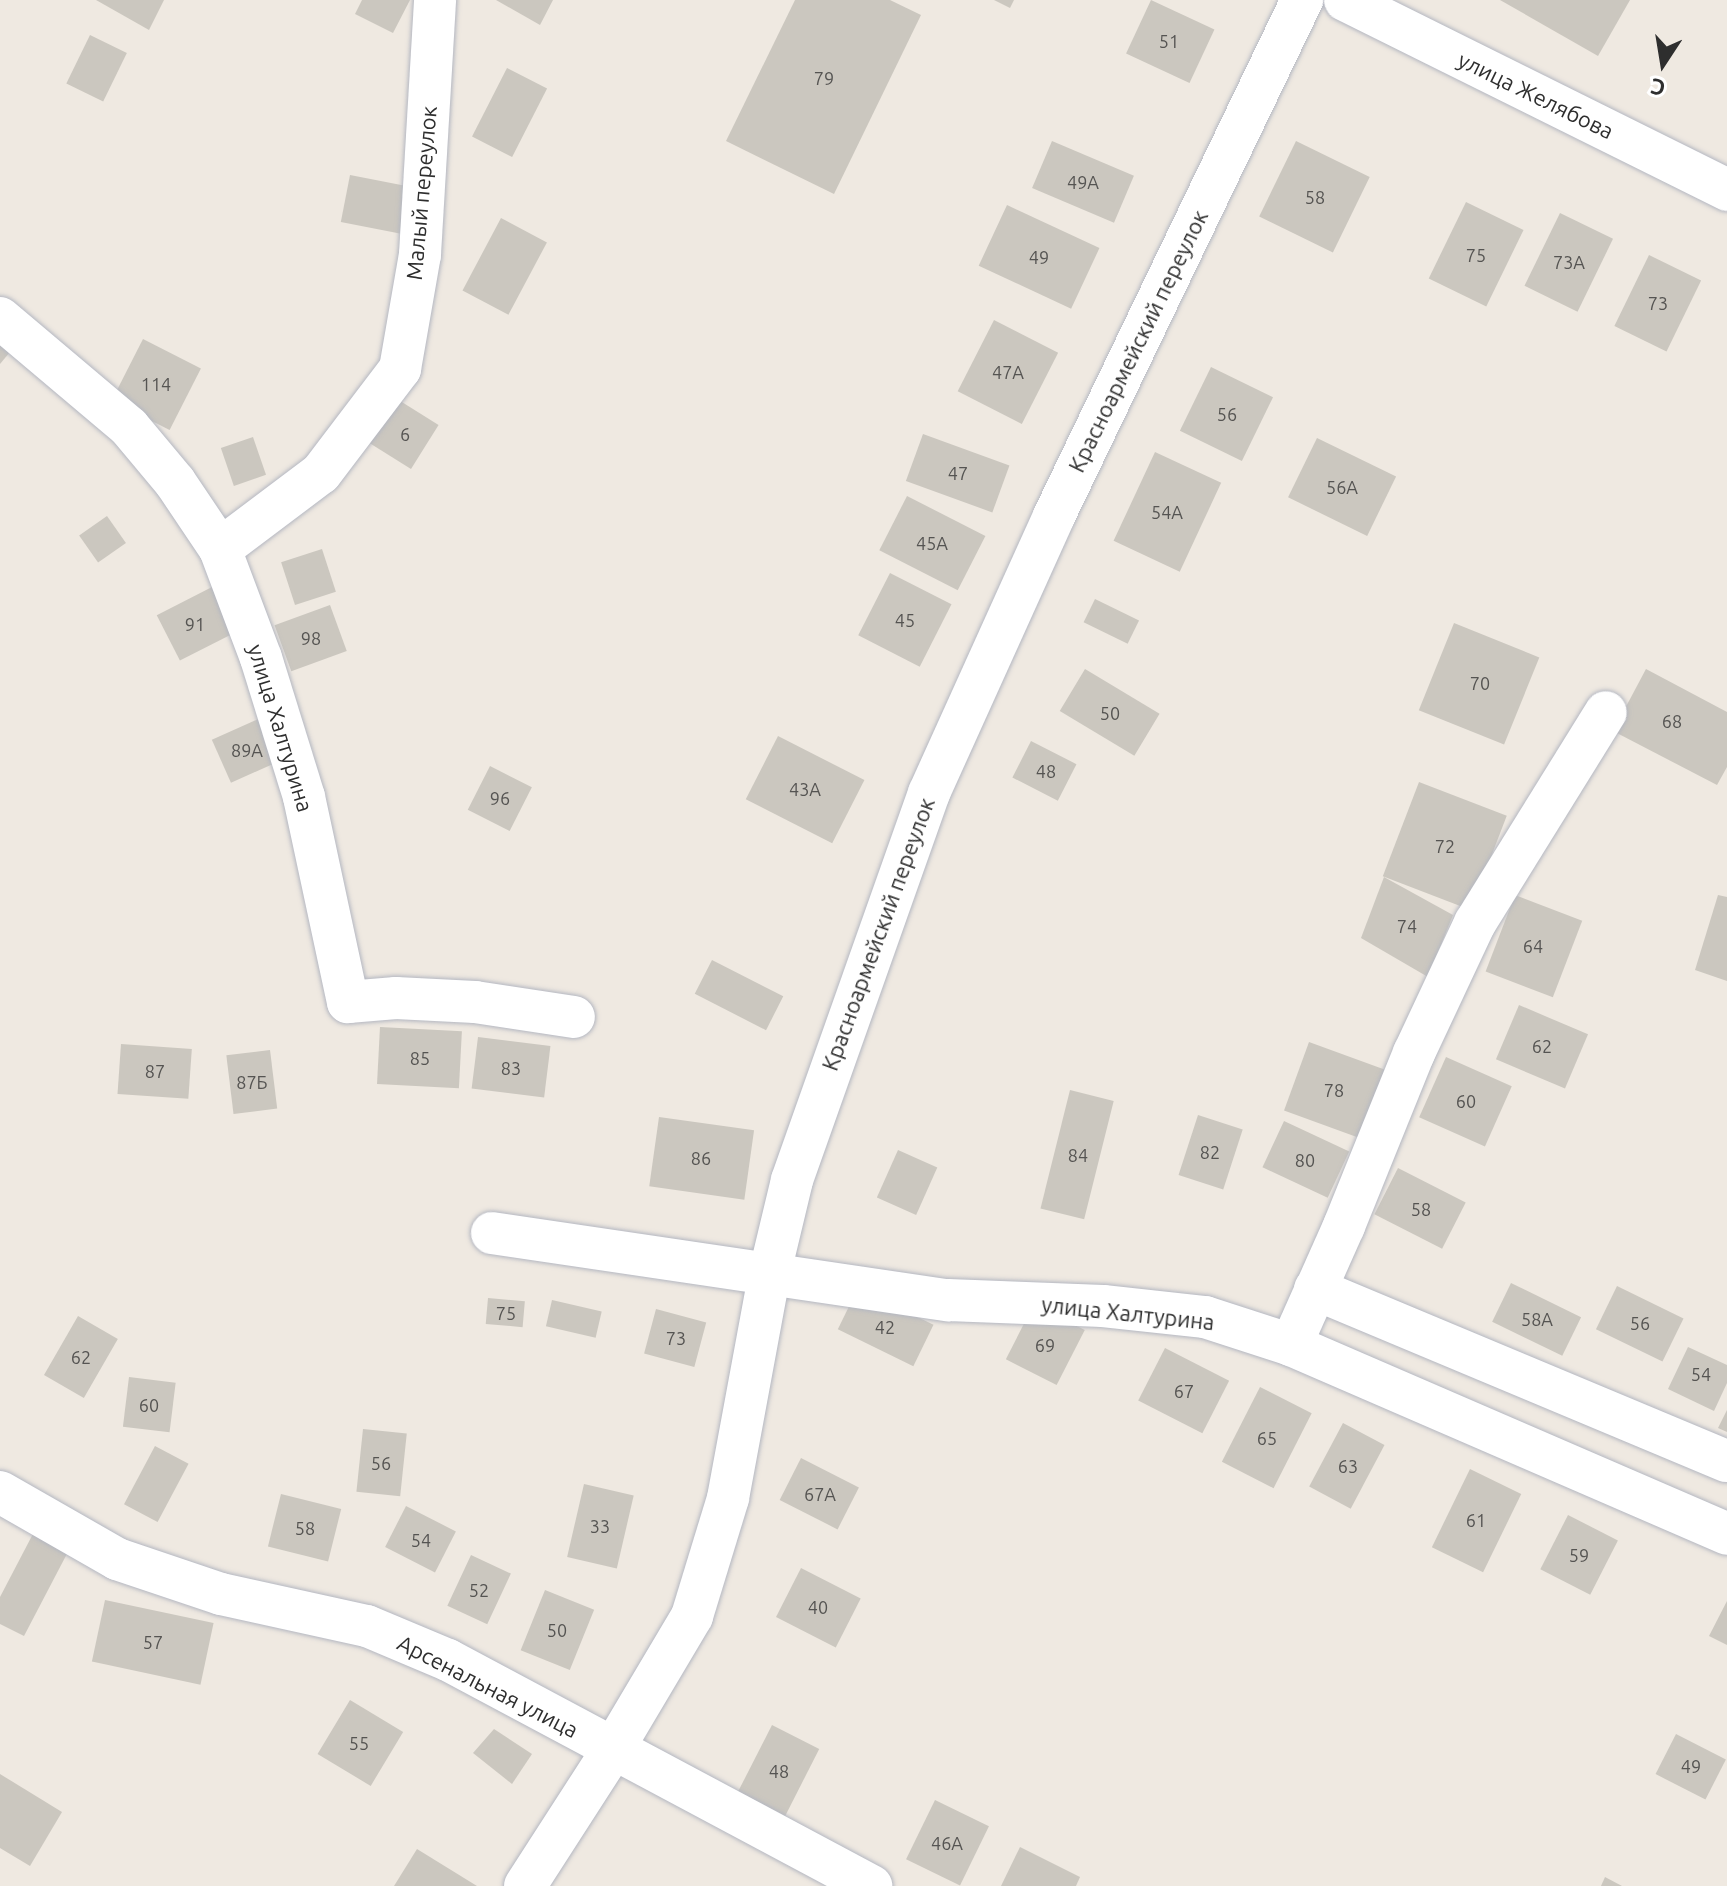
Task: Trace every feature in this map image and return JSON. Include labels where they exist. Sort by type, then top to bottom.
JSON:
[{"type":"street","name":"Малый переулок","points":[[220,549],[321,473],[400,369],[420,254],[435,0]]},
{"type":"street","name":"Красноармейский переулок","points":[[525,1886],[612,1751],[692,1616],[728,1498],[769,1276],[792,1180],[814,1110],[929,793],[1054,516],[1302,0]]},
{"type":"street","name":"улица Желябова","points":[[1345,0],[1727,190]]},
{"type":"street","name":"улица Халтурина","points":[[0,318],[129,427],[175,482],[220,549],[261,658],[304,797],[348,1002],[396,998],[475,1002],[574,1017]]},
{"type":"street","points":[[1291,1345],[1414,1053],[1475,923],[1606,712]]},
{"type":"street","name":"улица Халтурина","points":[[492,1233],[948,1300],[1103,1306],[1205,1317],[1291,1345],[1727,1534]]},
{"type":"street","points":[[1315,1289],[1727,1461]]},
{"type":"street","name":"Арсенальная улица","points":[[0,1492],[117,1559],[221,1594],[381,1631],[448,1660],[612,1751],[871,1886]]},
{"type":"building","points":[[96,0],[164,0],[149,30]]},
{"type":"building","points":[[362,0],[410,0],[393,33],[355,14]]},
{"type":"building","points":[[496,0],[553,0],[540,25]]},
{"type":"building","points":[[795,0],[890,0],[921,15],[834,194],[726,141]]},
{"type":"building","points":[[994,0],[1014,0],[1010,8]]},
{"type":"building","points":[[1151,0],[1214,30],[1190,83],[1126,53]]},
{"type":"building","points":[[1500,0],[1630,0],[1598,56]]},
{"type":"building","points":[[90,35],[127,53],[103,102],[66,84]]},
{"type":"building","points":[[507,68],[547,88],[512,157],[472,137]]},
{"type":"building","points":[[1052,141],[1134,176],[1114,223],[1032,188]]},
{"type":"building","points":[[1296,141],[1370,177],[1333,252],[1259,216]]},
{"type":"building","points":[[350,175],[409,186],[400,234],[341,222]]},
{"type":"building","points":[[1466,202],[1524,230],[1486,306],[1429,278]]},
{"type":"building","points":[[1007,205],[1099,248],[1071,309],[979,266]]},
{"type":"building","points":[[1560,213],[1613,239],[1578,312],[1524,286]]},
{"type":"building","points":[[501,218],[547,242],[508,315],[463,290]]},
{"type":"building","points":[[1649,255],[1701,280],[1666,351],[1614,326]]},
{"type":"building","points":[[994,320],[1058,353],[1022,424],[958,391]]},
{"type":"building","points":[[143,339],[201,369],[170,430],[112,400]]},
{"type":"building","points":[[0,344],[10,352],[0,364]]},
{"type":"building","points":[[1211,367],[1273,397],[1242,461],[1180,431]]},
{"type":"building","points":[[397,399],[439,425],[411,469],[369,443]]},
{"type":"building","points":[[923,434],[1009,465],[992,512],[906,481]]},
{"type":"building","points":[[253,437],[266,475],[234,486],[221,448]]},
{"type":"building","points":[[1317,438],[1396,477],[1367,536],[1288,497]]},
{"type":"building","points":[[1155,452],[1221,483],[1180,572],[1114,541]]},
{"type":"building","points":[[907,496],[985,536],[958,590],[879,550]]},
{"type":"building","points":[[107,516],[126,543],[98,563],[79,536]]},
{"type":"building","points":[[322,549],[336,592],[295,605],[281,562]]},
{"type":"building","points":[[890,573],[951,604],[920,667],[858,635]]},
{"type":"building","points":[[212,587],[235,632],[180,661],[157,615]]},
{"type":"building","points":[[1095,599],[1139,620],[1128,644],[1084,622]]},
{"type":"building","points":[[330,605],[347,651],[291,671],[275,625]]},
{"type":"building","points":[[1454,623],[1539,657],[1504,745],[1419,710]]},
{"type":"building","points":[[1085,669],[1160,714],[1134,756],[1060,711]]},
{"type":"building","points":[[1646,669],[1727,712],[1727,767],[1717,785],[1613,731]]},
{"type":"building","points":[[263,717],[282,760],[231,783],[212,740]]},
{"type":"building","points":[[778,736],[864,780],[832,843],[746,799]]},
{"type":"building","points":[[1031,741],[1076,764],[1058,801],[1012,778]]},
{"type":"building","points":[[490,766],[532,787],[510,831],[468,810]]},
{"type":"building","points":[[1419,782],[1507,816],[1471,910],[1383,876]]},
{"type":"building","points":[[1384,877],[1453,915],[1428,977],[1361,938]]},
{"type":"building","points":[[1515,895],[1582,921],[1553,997],[1486,972]]},
{"type":"building","points":[[1718,895],[1727,897],[1727,981],[1695,970]]},
{"type":"building","points":[[712,960],[783,996],[766,1030],[695,994]]},
{"type":"building","points":[[1519,1005],[1588,1034],[1565,1089],[1496,1059]]},
{"type":"building","points":[[380,1027],[462,1031],[459,1088],[377,1084]]},
{"type":"building","points":[[478,1037],[550,1046],[544,1098],[472,1089]]},
{"type":"building","points":[[1309,1042],[1385,1070],[1360,1138],[1284,1111]]},
{"type":"building","points":[[121,1044],[192,1049],[188,1099],[118,1094]]},
{"type":"building","points":[[270,1050],[277,1109],[234,1114],[226,1055]]},
{"type":"building","points":[[1446,1057],[1512,1086],[1485,1147],[1419,1117]]},
{"type":"building","points":[[1070,1090],[1114,1101],[1084,1219],[1040,1208]]},
{"type":"building","points":[[1198,1115],[1243,1130],[1223,1189],[1179,1175]]},
{"type":"building","points":[[659,1117],[754,1130],[744,1200],[649,1186]]},
{"type":"building","points":[[1284,1121],[1349,1151],[1328,1198],[1262,1167]]},
{"type":"building","points":[[898,1150],[937,1167],[916,1215],[877,1198]]},
{"type":"building","points":[[1398,1168],[1466,1203],[1442,1249],[1374,1214]]},
{"type":"building","points":[[1511,1283],[1581,1317],[1562,1356],[1492,1322]]},
{"type":"building","points":[[1617,1286],[1684,1318],[1662,1362],[1596,1329]]},
{"type":"building","points":[[858,1288],[933,1325],[913,1366],[838,1329]]},
{"type":"building","points":[[488,1298],[525,1301],[523,1327],[486,1324]]},
{"type":"building","points":[[552,1300],[602,1311],[596,1338],[546,1326]]},
{"type":"building","points":[[1034,1304],[1085,1330],[1057,1385],[1006,1359]]},
{"type":"building","points":[[656,1309],[706,1322],[694,1367],[644,1353]]},
{"type":"building","points":[[78,1316],[118,1339],[84,1398],[44,1375]]},
{"type":"building","points":[[1688,1347],[1727,1365],[1727,1383],[1714,1411],[1668,1389]]},
{"type":"building","points":[[1165,1348],[1229,1381],[1202,1433],[1138,1401]]},
{"type":"building","points":[[129,1377],[176,1383],[170,1432],[123,1427]]},
{"type":"building","points":[[1260,1387],[1312,1413],[1274,1488],[1222,1462]]},
{"type":"building","points":[[1727,1410],[1727,1432],[1718,1428]]},
{"type":"building","points":[[1343,1423],[1384,1445],[1351,1509],[1309,1487]]},
{"type":"building","points":[[363,1429],[407,1434],[400,1496],[356,1492]]},
{"type":"building","points":[[155,1446],[189,1464],[158,1522],[124,1504]]},
{"type":"building","points":[[801,1458],[859,1488],[838,1529],[780,1500]]},
{"type":"building","points":[[1470,1469],[1521,1494],[1483,1572],[1432,1547]]},
{"type":"building","points":[[584,1484],[634,1495],[617,1569],[567,1557]]},
{"type":"building","points":[[281,1494],[341,1509],[328,1561],[268,1546]]},
{"type":"building","points":[[406,1506],[456,1531],[435,1572],[385,1547]]},
{"type":"building","points":[[1568,1515],[1618,1540],[1590,1595],[1540,1569]]},
{"type":"building","points":[[35,1530],[70,1548],[24,1636],[0,1624],[0,1597]]},
{"type":"building","points":[[471,1555],[511,1574],[487,1624],[447,1606]]},
{"type":"building","points":[[801,1568],[861,1598],[836,1647],[776,1617]]},
{"type":"building","points":[[545,1590],[594,1610],[570,1670],[521,1650]]},
{"type":"building","points":[[105,1600],[214,1623],[200,1685],[92,1662]]},
{"type":"building","points":[[1727,1601],[1727,1645],[1709,1636]]},
{"type":"building","points":[[350,1700],[403,1732],[371,1786],[318,1754]]},
{"type":"building","points":[[772,1725],[819,1749],[785,1816],[738,1792]]},
{"type":"building","points":[[494,1729],[532,1754],[512,1784],[473,1753]]},
{"type":"building","points":[[1676,1734],[1726,1759],[1705,1800],[1656,1774]]},
{"type":"building","points":[[0,1774],[62,1812],[30,1866],[0,1848]]},
{"type":"building","points":[[935,1800],[989,1826],[960,1886],[906,1859]]},
{"type":"building","points":[[1020,1847],[1080,1877],[1076,1886],[1001,1886]]},
{"type":"building","points":[[417,1849],[477,1886],[394,1886]]},
{"type":"building","points":[[1605,1877],[1622,1886],[1601,1886]]}]
